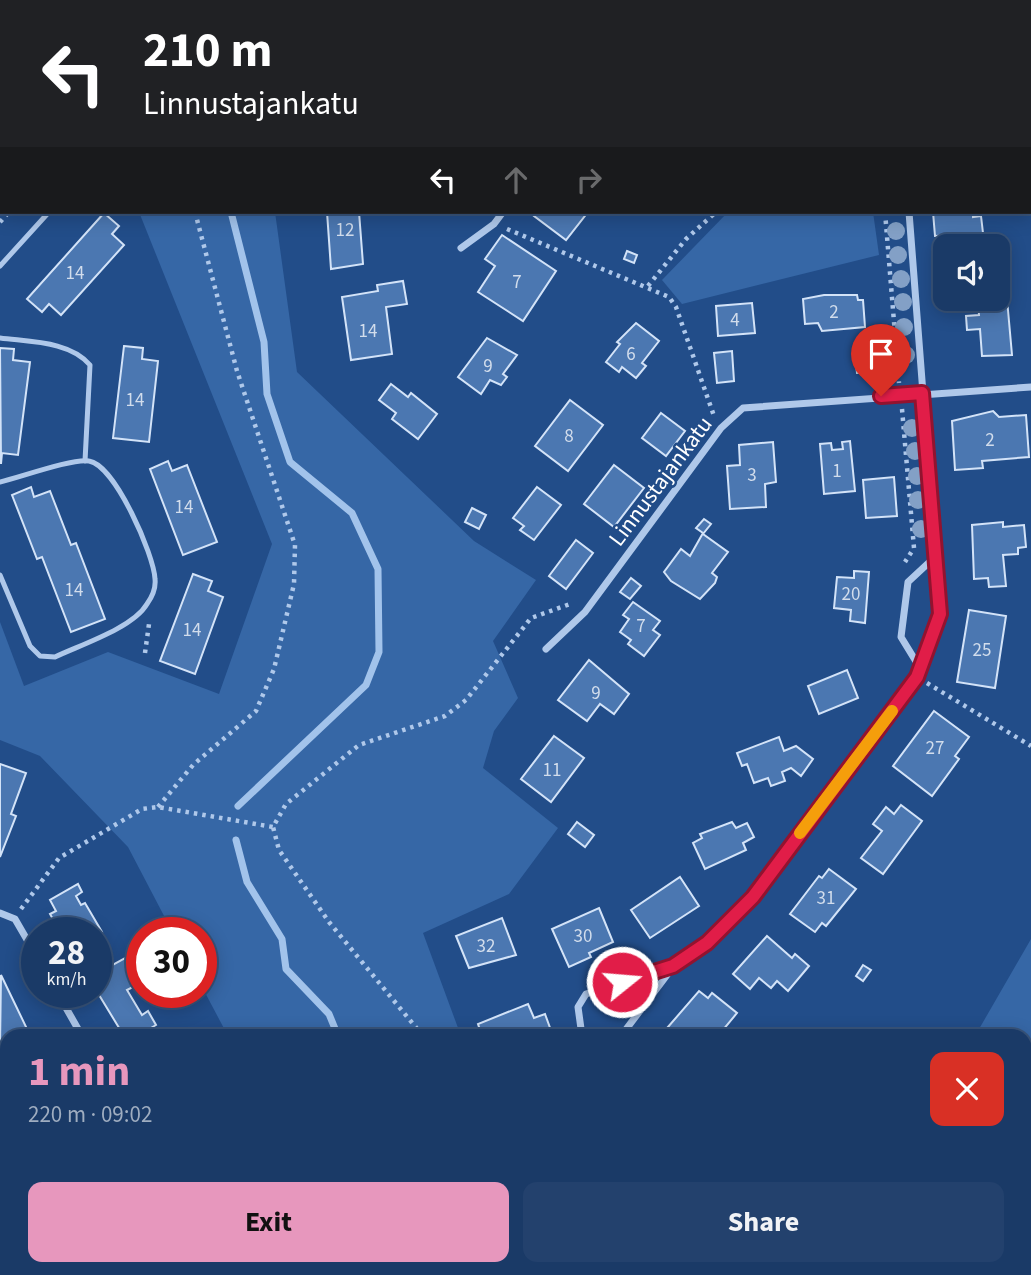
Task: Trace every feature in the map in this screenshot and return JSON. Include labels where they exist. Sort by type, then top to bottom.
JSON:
[{"type":"street","points":[[461,248],[494,224],[502,214]]},
{"type":"street","points":[[581,1029],[578,1007],[586,994],[673,966],[707,943],[753,897],[917,677],[940,614],[909,214]]},
{"type":"street","name":"Linnustajankatu","points":[[546,649],[585,612],[721,428],[743,408],[900,394],[1031,387]]},
{"type":"street","points":[[920,668],[901,637],[908,582],[936,556]]},
{"type":"street","points":[[0,913],[15,919],[21,929]]},
{"type":"street","points":[[626,1029],[673,966]]},
{"type":"street","points":[[66,1008],[78,1029]]},
{"type":"lane","points":[[0,266],[46,214]]},
{"type":"lane","points":[[0,338],[68,349],[81,354],[90,365],[85,461]]},
{"type":"lane","points":[[0,482],[85,461],[103,469],[116,482],[152,562],[155,581],[149,603],[134,619],[55,657],[40,656],[30,646],[0,575]]},
{"type":"path","points":[[158,807],[193,765],[256,711],[274,669],[295,584],[295,545],[237,370],[196,214]]},
{"type":"path","points":[[648,286],[686,239],[714,214]]},
{"type":"path","points":[[885,214],[914,548],[899,571]]},
{"type":"path","points":[[494,224],[669,297],[676,307],[713,415],[721,428]]},
{"type":"path","points":[[709,421],[713,415]]},
{"type":"path","points":[[417,1029],[329,922],[278,850],[273,827],[286,804],[359,745],[445,716],[466,700],[531,618],[570,604],[578,594]]},
{"type":"path","points":[[145,653],[150,617],[149,603]]},
{"type":"path","points":[[917,677],[1031,746]]},
{"type":"path","points":[[15,919],[59,858],[142,809],[158,807],[273,827]]},
{"type":"shaded area","points":[[140,214],[275,214],[297,372],[474,541],[536,580],[493,641],[518,698],[494,731],[483,768],[558,828],[509,894],[423,933],[458,1029],[224,1029],[213,1008],[217,1008],[217,917],[165,917],[128,847],[40,756],[0,740],[0,622],[24,686],[108,652],[219,694],[272,544]]},
{"type":"shaded area","points":[[726,214],[873,214],[879,255],[682,304],[662,280]]},
{"type":"shaded area","points":[[1031,939],[1031,1029],[979,1029]]},
{"type":"building","points":[[103,214],[119,226],[112,234],[124,245],[61,315],[49,304],[42,312],[27,299]]},
{"type":"building","points":[[327,214],[359,214],[363,264],[331,269]]},
{"type":"building","points":[[536,214],[586,214],[566,240],[534,216]]},
{"type":"building","points":[[933,214],[981,216],[983,233],[935,234]]},
{"type":"building","points":[[502,235],[556,271],[523,321],[478,292],[495,266],[485,259]]},
{"type":"building","points":[[627,251],[637,255],[634,263],[624,259]]},
{"type":"building","points":[[403,281],[407,304],[386,307],[392,354],[351,360],[342,297],[378,291],[377,285]]},
{"type":"building","points":[[824,295],[857,295],[858,300],[863,300],[865,327],[822,331],[818,323],[805,324],[803,299]]},
{"type":"building","points":[[752,303],[755,333],[718,336],[716,306]]},
{"type":"building","points":[[979,311],[1008,311],[1012,355],[982,356],[980,329],[967,330],[966,316],[979,315]]},
{"type":"building","points":[[636,323],[659,341],[642,363],[646,366],[636,378],[622,367],[619,372],[606,362],[620,344],[617,342]]},
{"type":"building","points":[[487,338],[517,355],[503,374],[507,377],[501,385],[490,380],[481,394],[458,377]]},
{"type":"building","points":[[879,344],[882,371],[857,373],[854,346]]},
{"type":"building","points":[[124,346],[143,348],[142,359],[158,361],[149,442],[113,438]]},
{"type":"building","points":[[0,348],[14,349],[13,360],[30,362],[18,455],[2,453],[1,464]]},
{"type":"building","points":[[732,351],[734,381],[717,383],[714,353]]},
{"type":"building","points":[[391,384],[408,397],[411,393],[437,414],[418,439],[392,419],[396,413],[379,400]]},
{"type":"building","points":[[570,400],[603,425],[568,471],[535,446]]},
{"type":"building","points":[[993,411],[999,417],[1026,415],[1029,457],[982,461],[983,468],[955,470],[952,421]]},
{"type":"building","points":[[661,413],[685,431],[666,456],[642,438]]},
{"type":"building","points":[[850,441],[855,491],[824,494],[820,444],[831,443],[832,450],[843,449],[842,442]]},
{"type":"building","points":[[773,442],[776,482],[765,484],[766,507],[730,509],[727,466],[740,465],[739,445]]},
{"type":"building","points":[[168,461],[172,471],[187,465],[217,542],[183,555],[150,469]]},
{"type":"building","points":[[614,465],[644,488],[614,527],[584,504]]},
{"type":"building","points":[[894,477],[897,516],[866,518],[863,480]]},
{"type":"building","points":[[31,487],[34,497],[50,491],[71,545],[76,543],[105,619],[71,632],[42,557],[37,559],[12,495]]},
{"type":"building","points":[[537,487],[561,505],[534,540],[520,530],[524,526],[513,518]]},
{"type":"building","points":[[472,508],[486,515],[479,529],[465,522]]},
{"type":"building","points":[[704,519],[711,524],[703,534],[728,552],[712,573],[717,577],[715,583],[700,599],[671,581],[664,572],[681,549],[690,556],[703,533],[696,528]]},
{"type":"building","points":[[1003,522],[1003,527],[1024,525],[1026,547],[1018,548],[1018,554],[1003,555],[1006,586],[989,587],[988,578],[974,579],[972,525]]},
{"type":"building","points":[[576,540],[593,553],[566,589],[549,576]]},
{"type":"building","points":[[854,571],[869,572],[865,623],[850,621],[851,610],[834,608],[837,577],[854,578]]},
{"type":"building","points":[[193,574],[212,581],[208,591],[223,597],[195,674],[160,661]]},
{"type":"building","points":[[631,578],[641,586],[630,599],[620,592]]},
{"type":"building","points":[[633,602],[660,621],[653,630],[660,635],[644,656],[628,644],[631,640],[620,632],[629,619],[623,615]]},
{"type":"building","points":[[969,610],[1006,616],[995,688],[957,682]]},
{"type":"building","points":[[589,660],[629,694],[614,714],[600,704],[587,721],[558,700]]},
{"type":"building","points":[[847,670],[858,698],[819,714],[808,686]]},
{"type":"building","points":[[934,711],[969,737],[955,756],[959,759],[932,796],[893,766]]},
{"type":"building","points":[[554,736],[584,758],[551,802],[521,779]]},
{"type":"building","points":[[779,737],[784,751],[796,746],[813,759],[801,776],[791,768],[782,772],[785,781],[771,786],[768,778],[754,783],[747,764],[742,766],[737,753]]},
{"type":"building","points":[[0,764],[26,773],[11,814],[16,816],[0,857]]},
{"type":"building","points":[[901,805],[922,821],[883,874],[861,858],[882,831],[873,824],[886,807],[894,814]]},
{"type":"building","points":[[577,822],[594,835],[585,847],[568,834]]},
{"type":"building","points":[[732,822],[736,828],[747,823],[754,837],[743,843],[746,850],[705,869],[693,843],[702,838],[700,834]]},
{"type":"building","points":[[829,869],[856,889],[826,926],[822,923],[815,932],[790,914],[819,876],[822,878]]},
{"type":"building","points":[[680,877],[699,906],[650,938],[631,910]]},
{"type":"building","points":[[78,884],[82,892],[76,896],[81,905],[85,903],[93,917],[52,917],[50,914],[56,911],[50,900]]},
{"type":"building","points":[[599,908],[613,942],[589,953],[591,957],[569,967],[552,929]]},
{"type":"building","points":[[502,918],[516,955],[469,968],[456,936]]},
{"type":"building","points":[[767,936],[792,958],[795,954],[809,966],[788,991],[777,981],[771,988],[759,978],[750,989],[733,974]]},
{"type":"building","points":[[125,958],[126,1008],[138,1008],[142,1015],[148,1011],[156,1025],[149,1029],[120,1029],[107,1008],[112,1008],[112,965]]},
{"type":"building","points":[[863,965],[871,970],[863,981],[856,976]]},
{"type":"building","points":[[1,975],[27,1029],[0,1029]]},
{"type":"building","points":[[699,991],[708,998],[712,993],[737,1013],[724,1029],[668,1027]]},
{"type":"building","points":[[528,1004],[534,1018],[545,1014],[550,1029],[480,1029],[478,1024]]},
{"type":"waterway","points":[[232,214],[264,342],[267,394],[290,462],[352,513],[378,569],[379,652],[366,685],[238,806]]},
{"type":"waterway","points":[[236,840],[247,882],[282,939],[286,969],[329,1014],[335,1029]]},
{"type":"slow traffic","points":[[800,833],[892,711]]},
{"type":"route","points":[[622,982],[673,966],[707,943],[753,897],[917,677],[940,614],[922,393],[881,396]]}]
